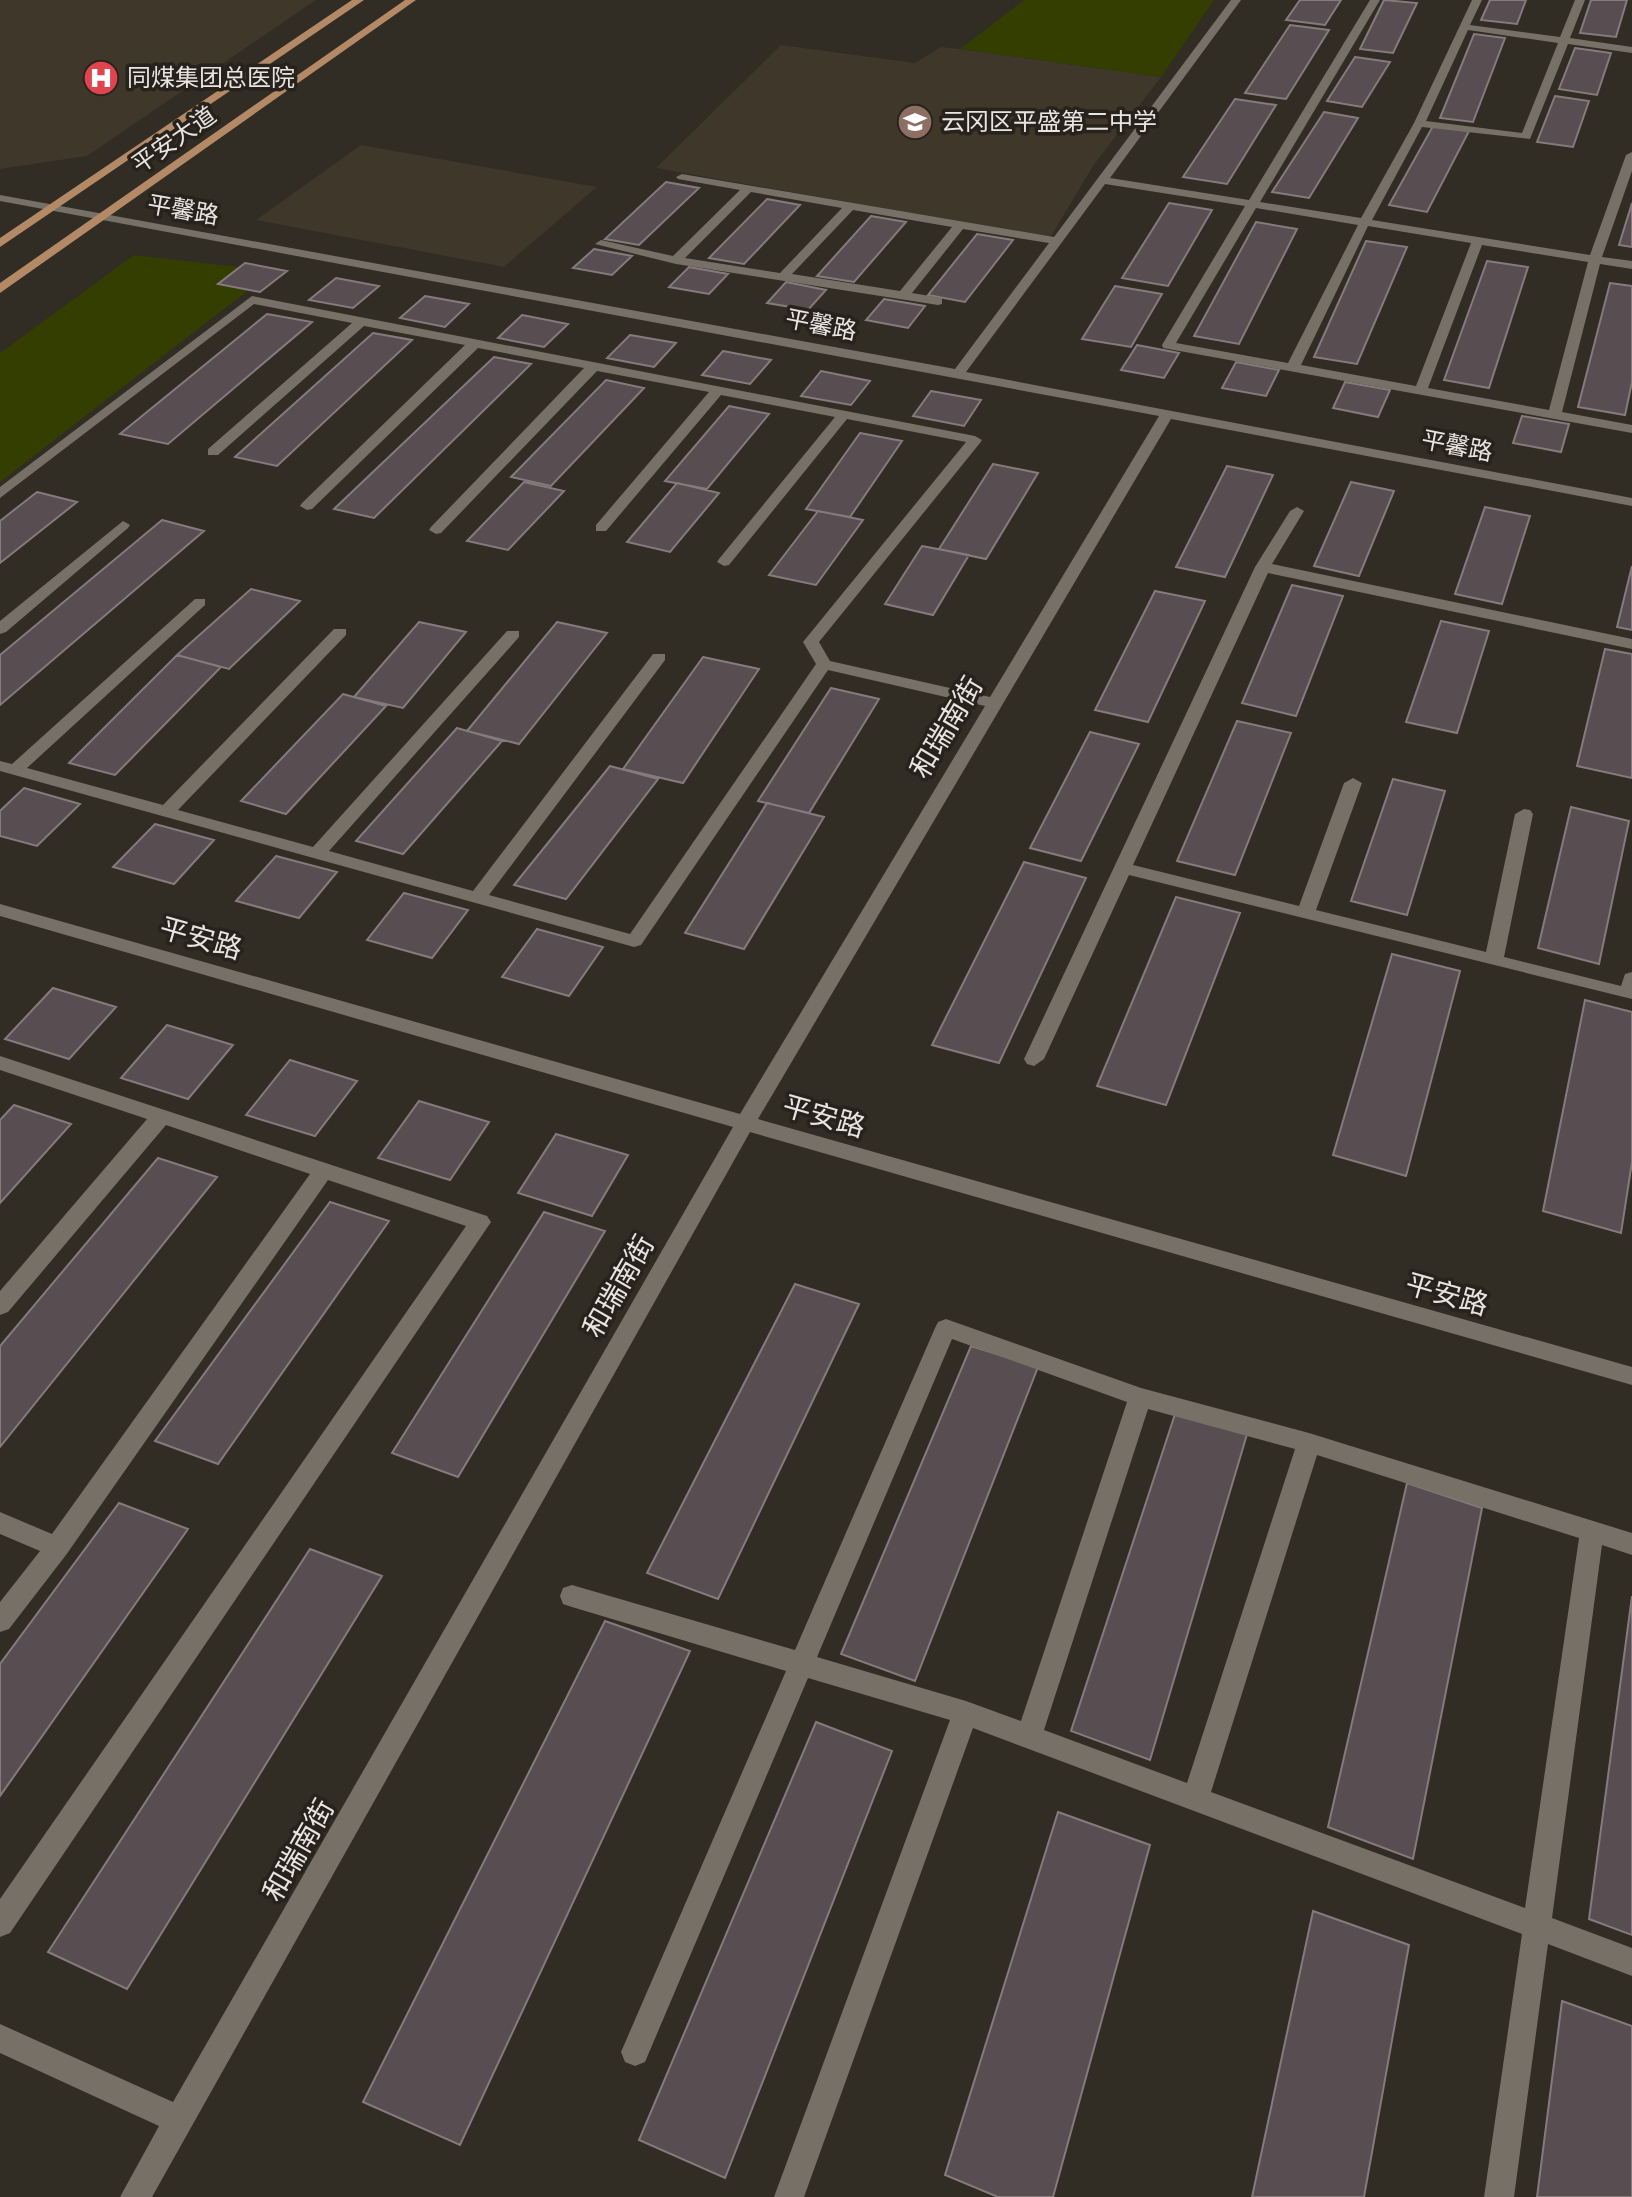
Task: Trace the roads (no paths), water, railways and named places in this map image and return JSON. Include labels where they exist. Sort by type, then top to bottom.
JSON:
[{"type":"main road","name":"平安大道","points":[[0,243],[359,0]]},
{"type":"main road","name":"平安大道","points":[[0,289],[411,0]]},
{"type":"street","points":[[958,374],[1236,0]]},
{"type":"street","points":[[1375,0],[1168,345],[1632,429]]},
{"type":"street","points":[[1292,369],[1365,222],[1419,123],[1477,0]]},
{"type":"street","points":[[1419,123],[1526,137],[1580,0]]},
{"type":"street","points":[[1464,27],[1632,50]]},
{"type":"street","points":[[1554,416],[1595,259],[1632,155]]},
{"type":"street","points":[[682,177],[1056,241]]},
{"type":"street","points":[[1102,180],[1632,265]]},
{"type":"street","points":[[676,260],[749,188]]},
{"type":"street","name":"平馨路","points":[[0,198],[958,374],[1632,502]]},
{"type":"street","points":[[782,278],[850,206]]},
{"type":"street","points":[[903,296],[960,225]]},
{"type":"street","points":[[1420,392],[1478,240]]},
{"type":"street","points":[[601,244],[782,278],[938,301]]},
{"type":"street","points":[[0,494],[252,300],[975,440],[811,642],[824,664],[994,703]]},
{"type":"street","points":[[213,452],[361,322]]},
{"type":"street","points":[[307,506],[474,344]]},
{"type":"street","points":[[436,530],[593,367]]},
{"type":"street","points":[[601,528],[716,392]]},
{"type":"street","name":"和瑞南街","points":[[135,2197],[745,1123],[1167,414]]},
{"type":"street","points":[[724,562],[843,416]]},
{"type":"street","points":[[1034,1059],[1263,567],[1297,511]]},
{"type":"street","points":[[0,629],[123,525]]},
{"type":"street","points":[[1263,567],[1632,644]]},
{"type":"street","points":[[8,768],[200,602]]},
{"type":"street","points":[[166,812],[340,632]]},
{"type":"street","points":[[317,853],[513,634]]},
{"type":"street","points":[[478,897],[659,657]]},
{"type":"street","points":[[8,768],[634,941],[824,664]]},
{"type":"street","points":[[1306,913],[1353,783]]},
{"type":"street","points":[[1494,960],[1524,814]]},
{"type":"street","points":[[1123,868],[1628,994],[1632,979]]},
{"type":"street","name":"平安路","points":[[0,910],[1632,1376]]},
{"type":"street","points":[[0,1923],[480,1222],[162,1116],[4,1070]]},
{"type":"street","points":[[0,1306],[162,1116]]},
{"type":"street","points":[[0,1621],[57,1547],[324,1170]]},
{"type":"street","points":[[635,2052],[946,1328],[1140,1397],[1309,1443],[1632,1544]]},
{"type":"street","points":[[1029,1736],[1140,1397]]},
{"type":"street","points":[[1195,1799],[1309,1443]]},
{"type":"street","points":[[0,1523],[57,1547]]},
{"type":"street","points":[[1499,2197],[1592,1530]]},
{"type":"street","points":[[572,1596],[966,1713],[1632,1962]]},
{"type":"street","points":[[789,2197],[966,1713]]},
{"type":"street","points":[[0,2038],[179,2120]]},
{"type":"place","name":"同煤集团总医院","points":[[101,78]]},
{"type":"place","name":"云冈区平盛第二中学","points":[[915,122]]}]
